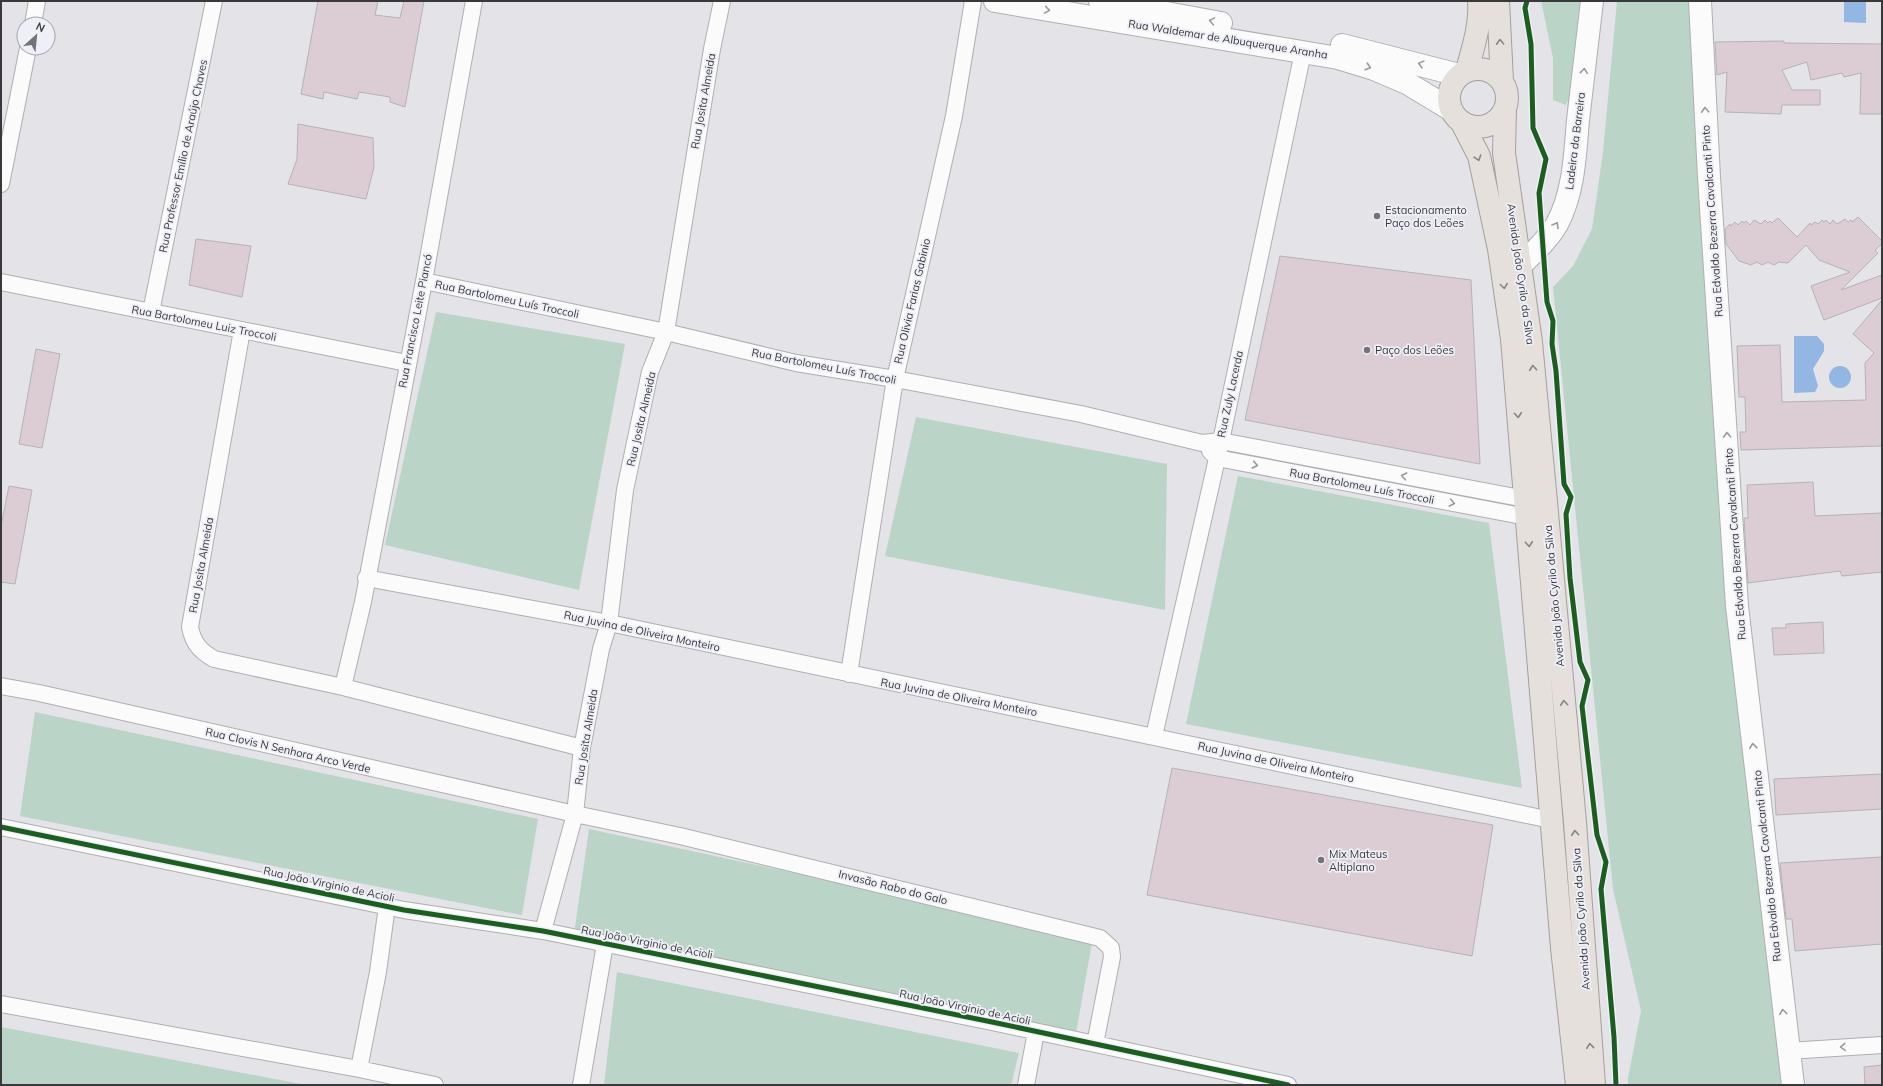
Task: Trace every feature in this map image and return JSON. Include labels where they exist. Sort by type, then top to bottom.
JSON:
[{"type":"main road","points":[[1463,72],[1476,68],[1486,69],[1495,74],[1502,81],[1506,90],[1507,100],[1505,109],[1500,118],[1492,124],[1482,127],[1472,127],[1456,116],[1448,100],[1452,82],[1463,72],[1474,47],[1480,1]]},
{"type":"main road","points":[[1498,1],[1502,81]]},
{"type":"main road","name":"Avenida João Cyrilo da Silva","points":[[1505,109],[1504,153],[1531,342],[1574,814],[1594,1085]]},
{"type":"main road","name":"Avenida João Cyrilo da Silva","points":[[1456,116],[1479,156],[1499,249],[1512,339],[1562,948],[1577,1085]]},
{"type":"street","points":[[34,16],[37,1]]},
{"type":"street","name":"Rua Professor Emílio de Araújo Chaves","points":[[151,312],[214,1]]},
{"type":"street","name":"Rua Francisco Leite Piancó","points":[[343,687],[363,602],[366,578],[424,281],[474,1]]},
{"type":"street","name":"Rua Josita Almeida","points":[[543,931],[574,814],[582,748],[601,649],[610,623],[625,490],[650,372],[666,332],[712,49],[722,1]]},
{"type":"street","name":"Rua Olivia Farias Gabinio","points":[[849,674],[895,379],[954,116],[973,1]]},
{"type":"street","name":"Rua Waldemar de Albuquerque Aranha","points":[[995,1],[1338,58],[1374,69],[1407,83],[1456,116]]},
{"type":"street","points":[[1100,1],[1348,46],[1463,72]]},
{"type":"street","name":"Ladeira da Barreira","points":[[1521,265],[1544,242],[1557,225],[1566,205],[1572,181],[1592,1]]},
{"type":"street","name":"Rua Edvaldo Bezerra Cavalcanti Pinto","points":[[1700,1],[1709,177],[1726,417],[1737,606],[1793,1085]]},
{"type":"street","name":"Rua Zuly Lacerda","points":[[1154,736],[1221,441],[1303,52]]},
{"type":"street","points":[[1,184],[26,56]]},
{"type":"street","name":"Rua Bartolomeu Luís Troccoli","points":[[424,281],[666,332],[796,363],[895,379],[1081,414],[1202,443],[1221,441],[1526,508]]},
{"type":"street","name":"Rua Bartolomeu Luiz Troccoli","points":[[1,282],[407,363]]},
{"type":"street","name":"Rua Josita Almeida","points":[[242,330],[190,627],[192,638],[198,647],[214,659],[343,687],[582,748]]},
{"type":"street","points":[[1202,443],[1217,458]]},
{"type":"street","name":"Rua Bartolomeu Luís Troccoli","points":[[1217,458],[1526,508]]},
{"type":"street","name":"Rua Juvina de Oliveira Monteiro","points":[[366,578],[610,623],[1551,820]]},
{"type":"street","name":"Rua Clovis N Senhora Arco Verde","points":[[1,686],[39,693],[574,814]]},
{"type":"street","name":"Invasão Rabo do Galo","points":[[574,814],[688,838],[1100,938],[1111,948],[1112,957],[1095,1044]]},
{"type":"street","name":"Rua João Virginio de Acioli","points":[[1,827],[387,906],[543,931],[1288,1085]]},
{"type":"street","points":[[359,1069],[378,972],[387,906]]},
{"type":"street","points":[[581,1085],[605,944]]},
{"type":"street","points":[[1,1004],[359,1069],[435,1085]]},
{"type":"street","points":[[1026,1085],[1036,1032]]},
{"type":"street","points":[[1788,1051],[1882,1045]]},
{"type":"green space","points":[[1541,1],[1589,1],[1585,65],[1566,105],[1553,100],[1553,58]]},
{"type":"green space","points":[[1617,1],[1696,1],[1719,513],[1769,976],[1786,1085],[1628,1085],[1628,1078],[1641,1011],[1613,889],[1553,287],[1573,266],[1592,229],[1603,152]]},
{"type":"green space","points":[[436,312],[625,344],[579,590],[385,545]]},
{"type":"green space","points":[[916,417],[1167,464],[1165,610],[885,556]]},
{"type":"green space","points":[[1238,476],[1489,523],[1522,788],[1186,724]]},
{"type":"green space","points":[[35,712],[538,819],[522,915],[20,816]]},
{"type":"green space","points":[[589,829],[1093,937],[1076,1033],[574,934]]},
{"type":"green space","points":[[617,972],[1019,1053],[1011,1085],[604,1085]]},
{"type":"green space","points":[[1,1027],[306,1085],[1,1085]]},
{"type":"water","points":[[1844,1],[1866,1],[1866,23],[1844,22]]},
{"type":"water","points":[[1794,336],[1817,336],[1824,344],[1824,351],[1813,369],[1818,386],[1815,392],[1794,393]]},
{"type":"water","points":[[1840,366],[1848,369],[1851,377],[1848,385],[1840,388],[1832,385],[1829,377],[1832,369]]},
{"type":"building","points":[[318,1],[378,1],[375,15],[400,18],[404,1],[424,1],[405,107],[390,102],[390,97],[359,92],[357,99],[324,92],[323,99],[301,94]]},
{"type":"building","points":[[1784,41],[1784,43],[1882,44],[1882,114],[1860,114],[1861,73],[1844,77],[1842,73],[1811,80],[1807,62],[1782,70],[1792,90],[1820,90],[1820,105],[1782,105],[1781,114],[1725,112],[1727,72],[1717,75],[1715,42]]},
{"type":"building","points":[[298,124],[373,138],[374,167],[366,199],[288,184],[297,159]]},
{"type":"building","points":[[1858,217],[1882,241],[1882,244],[1875,250],[1878,253],[1841,290],[1882,275],[1882,298],[1824,320],[1811,286],[1850,272],[1819,260],[1806,245],[1788,263],[1779,262],[1774,265],[1768,262],[1762,265],[1757,262],[1751,265],[1739,261],[1726,244],[1725,229],[1730,224],[1731,226],[1735,222],[1738,225],[1742,221],[1744,223],[1746,221],[1750,225],[1754,220],[1761,224],[1765,220],[1768,223],[1770,221],[1772,223],[1778,218],[1797,237],[1810,223],[1811,225],[1815,222],[1818,224],[1822,220],[1824,222],[1826,220],[1830,224],[1833,220],[1837,224],[1845,219],[1848,222],[1851,220],[1852,222]]},
{"type":"building","points":[[196,239],[251,246],[242,297],[189,285]]},
{"type":"building","name":"Paço dos Leões","points":[[1280,256],[1471,280],[1480,464],[1245,420]]},
{"type":"building","points":[[1882,300],[1882,446],[1741,450],[1740,432],[1746,432],[1745,397],[1739,397],[1737,346],[1780,345],[1782,402],[1866,400],[1865,363],[1874,353],[1853,334]]},
{"type":"building","points":[[36,349],[60,354],[42,448],[19,444]]},
{"type":"building","points":[[1813,482],[1815,516],[1882,513],[1882,572],[1842,576],[1840,571],[1748,583],[1744,518],[1748,518],[1747,485]]},
{"type":"building","points":[[9,486],[32,490],[15,584],[1,582],[1,526]]},
{"type":"building","points":[[1823,622],[1824,653],[1774,655],[1772,628],[1786,628],[1786,624]]},
{"type":"building","name":"Mix Mateus Altiplano","points":[[1172,768],[1493,825],[1472,956],[1147,895]]},
{"type":"building","points":[[1882,774],[1882,809],[1776,815],[1774,779]]},
{"type":"building","points":[[1882,857],[1882,944],[1795,951],[1792,919],[1786,919],[1780,863]]},
{"type":"building","points":[[1882,1065],[1882,1085],[1865,1085],[1864,1067]]},
{"type":"cycle path","points":[[1527,1],[1525,8],[1531,44],[1533,128],[1546,159],[1539,193],[1547,302],[1553,321],[1552,344],[1556,371],[1564,484],[1571,497],[1566,514],[1570,578],[1580,662],[1588,680],[1582,706],[1597,835],[1606,862],[1601,889],[1614,1037],[1616,1085]]},
{"type":"cycle path","points":[[1,827],[404,910],[543,931],[992,1022],[1288,1085]]},
{"type":"place","name":"Estacionamento Paço dos Leões","points":[[1377,216]]},
{"type":"place","name":"Paço dos Leões","points":[[1367,350]]},
{"type":"place","name":"Mix Mateus Altiplano","points":[[1321,860]]}]
